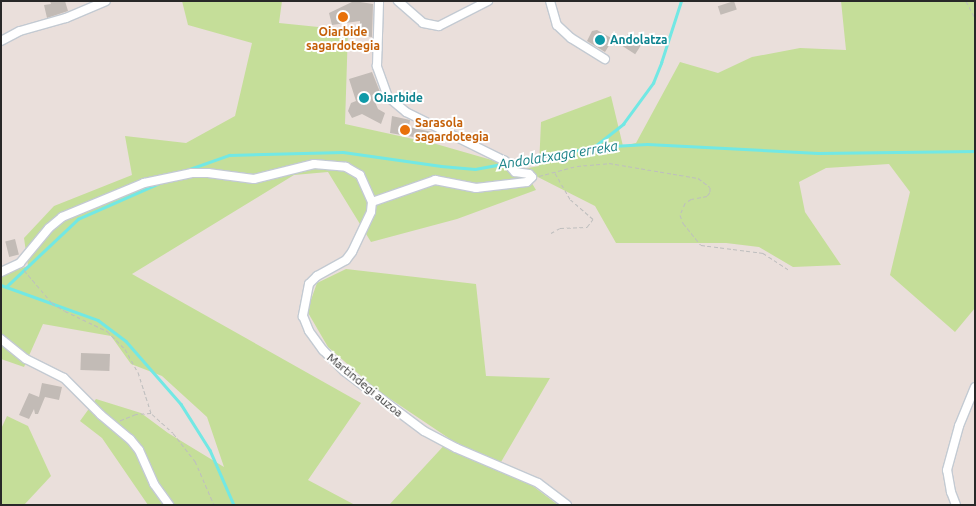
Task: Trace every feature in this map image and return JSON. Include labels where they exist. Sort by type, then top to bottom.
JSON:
[{"type":"street","points":[[1,41],[20,31],[66,18],[106,1]]},
{"type":"street","points":[[1,272],[20,263],[56,221],[69,213],[144,183],[192,173],[208,173],[254,179],[314,164],[346,167],[360,175],[372,202],[435,180],[476,188],[527,182],[532,178],[529,174],[515,172],[507,164],[406,112],[388,97],[377,66],[379,1]]},
{"type":"street","points":[[398,1],[423,23],[439,26],[488,1]]},
{"type":"street","points":[[550,1],[557,25],[571,38],[605,59]]},
{"type":"street","name":"Martindegi auzoa","points":[[372,202],[371,212],[352,252],[346,260],[317,276],[309,284],[304,316],[309,331],[323,350],[344,371],[424,431],[456,448],[538,483],[567,505]]},
{"type":"street","points":[[1,339],[26,359],[64,378],[113,424],[139,450],[154,484],[170,505]]},
{"type":"street","points":[[956,505],[951,492],[947,470],[959,426],[975,387]]},
{"type":"path","points":[[966,1],[975,18]]},
{"type":"path","points":[[532,178],[577,166],[609,163],[698,178],[710,187],[707,196],[691,199],[681,209],[683,223],[701,246],[763,253],[788,269]]},
{"type":"path","points":[[551,233],[560,228],[587,226],[592,219],[570,199],[554,173]]},
{"type":"path","points":[[20,263],[34,285],[52,303],[115,337],[125,349],[138,372],[151,413],[173,433],[195,461],[214,505]]},
{"type":"path","points":[[113,424],[136,414],[151,413]]},
{"type":"green space","points":[[182,1],[282,1],[279,23],[348,30],[345,124],[436,144],[523,169],[539,166],[541,122],[611,96],[623,146],[636,143],[680,62],[718,73],[752,57],[800,48],[846,50],[841,1],[975,1],[975,308],[955,332],[890,275],[910,192],[889,164],[826,168],[799,182],[805,212],[841,265],[793,267],[759,247],[726,243],[616,243],[595,206],[524,170],[536,190],[457,219],[371,242],[328,172],[294,175],[132,274],[361,403],[308,480],[355,505],[148,505],[102,438],[80,421],[96,399],[141,413],[168,433],[224,467],[207,417],[162,376],[131,364],[111,336],[43,324],[24,367],[1,359],[1,275],[28,266],[24,238],[54,206],[132,175],[125,136],[186,143],[235,116],[252,43],[188,25]]},
{"type":"green space","points":[[346,269],[476,284],[486,376],[550,378],[501,462],[558,505],[389,505],[450,439],[377,390],[328,347],[307,311],[317,283]]},
{"type":"green space","points":[[7,416],[28,426],[51,476],[24,505],[1,505],[1,429]]},
{"type":"building","points":[[50,1],[65,1],[68,11],[47,18],[44,5],[51,4]]},
{"type":"building","points":[[354,1],[373,4],[372,37],[364,36],[364,33],[360,31],[360,21],[332,25],[329,13]]},
{"type":"building","points":[[734,1],[737,10],[721,15],[718,6]]},
{"type":"building","name":"Andolatza","points":[[597,30],[613,39],[605,52],[587,41],[592,31]]},
{"type":"building","points":[[628,34],[642,43],[635,54],[621,45]]},
{"type":"building","name":"Oiarbide","points":[[372,72],[380,92],[372,95],[378,109],[385,113],[381,124],[362,114],[352,118],[348,111],[351,103],[356,101],[349,79]]},
{"type":"building","name":"Sarasola sagardotegia","points":[[392,116],[410,120],[409,127],[432,132],[431,140],[390,133]]},
{"type":"building","points":[[15,239],[19,255],[9,257],[5,241]]},
{"type":"building","points":[[81,353],[110,354],[109,371],[80,370]]},
{"type":"building","points":[[42,383],[62,387],[59,400],[45,397],[38,414],[35,414],[34,409],[29,419],[19,415],[29,393],[39,397]]},
{"type":"waterway","points":[[595,146],[623,124],[653,83],[681,1]]},
{"type":"waterway","name":"Andolatxaga erreka","points":[[181,172],[229,155],[343,152],[475,169],[595,147],[647,144],[818,153],[975,151]]},
{"type":"waterway","name":"Andolatxaga erreka","points":[[6,287],[78,219],[162,182]]},
{"type":"waterway","points":[[1,285],[98,320],[126,341],[181,404],[210,450],[234,505]]},
{"type":"place","name":"Oiarbide sagardotegia","points":[[343,17]]},
{"type":"place","name":"Andolatza","points":[[600,40]]},
{"type":"place","name":"Oiarbide","points":[[364,98]]},
{"type":"place","name":"Sarasola sagardotegia","points":[[405,130]]}]
